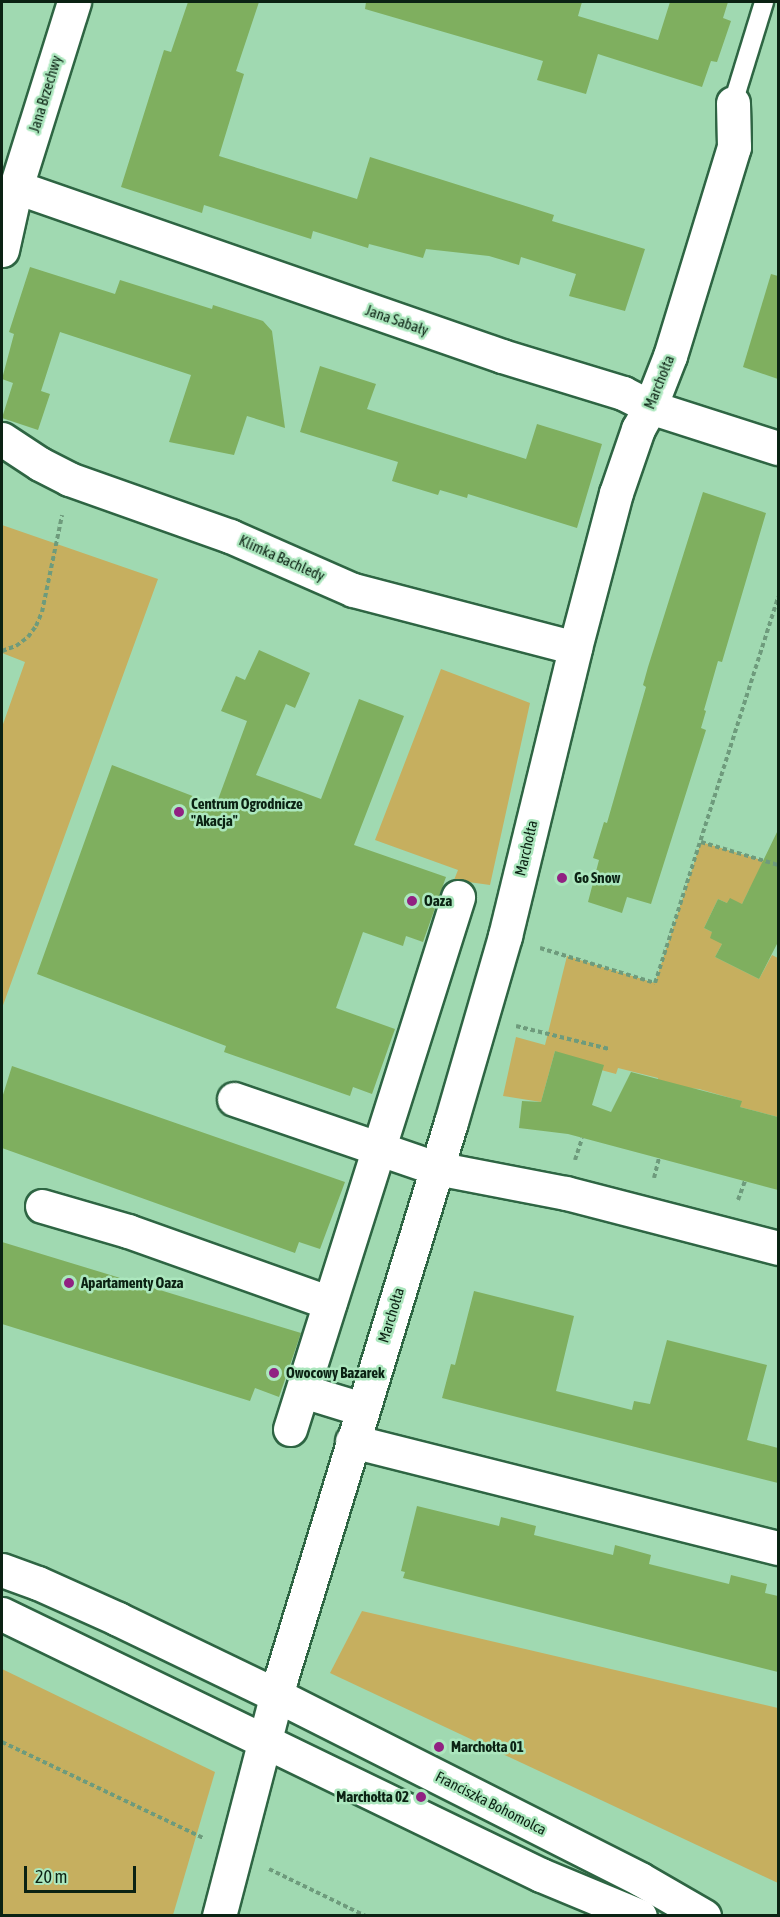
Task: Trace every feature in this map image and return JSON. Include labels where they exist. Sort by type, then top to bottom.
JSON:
[{"type":"street","name":"Jana Brzechwy","points":[[16,187],[74,2]]},
{"type":"street","name":"Marchołta","points":[[276,1695],[505,936],[574,648],[616,493],[638,429],[650,407],[670,356],[734,147],[733,103]]},
{"type":"street","points":[[2,249],[16,187]]},
{"type":"street","name":"Jana Sabały","points":[[16,187],[502,356],[623,393],[650,407],[778,448]]},
{"type":"street","name":"Klimka Bachledy","points":[[2,439],[40,464],[69,479],[230,536],[353,590],[574,648]]},
{"type":"street","points":[[290,1429],[458,897]]},
{"type":"street","points":[[234,1099],[436,1168],[566,1193],[778,1248]]},
{"type":"street","points":[[42,1206],[128,1231],[330,1304]]},
{"type":"street","points":[[303,1391],[362,1409]]},
{"type":"street","points":[[352,1441],[778,1548]]},
{"type":"street","name":"Franciszka Bohomolca","points":[[2,1570],[38,1583],[118,1619],[276,1695],[640,1878],[704,1916]]},
{"type":"street","points":[[2,1614],[541,1875],[640,1916]]},
{"type":"street","points":[[219,1916],[266,1741],[276,1695]]},
{"type":"lane","name":"Marchołta","points":[[733,103],[764,2]]},
{"type":"path","points":[[2,651],[16,646],[28,637],[42,612],[69,479]]},
{"type":"path","points":[[537,947],[654,983],[778,597]]},
{"type":"path","points":[[700,842],[778,865]]},
{"type":"path","points":[[506,1024],[609,1050]]},
{"type":"path","points":[[2,1742],[366,1916]]},
{"type":"shaded area","points":[[2,525],[158,579],[2,1008],[2,727],[25,662],[2,653]]},
{"type":"shaded area","points":[[441,669],[530,703],[490,885],[454,880],[458,870],[375,840]]},
{"type":"shaded area","points":[[701,842],[778,865],[778,905],[749,890],[742,904],[727,903],[718,899],[704,928],[712,932],[722,944],[715,957],[759,979],[772,955],[778,958],[778,1117],[740,1107],[741,1101],[699,1089],[657,1085],[658,1078],[618,1068],[616,1074],[575,1063],[555,1051],[541,1102],[503,1096],[516,1037],[545,1045],[567,956],[655,983]]},
{"type":"shaded area","points":[[362,1611],[778,1708],[778,1883],[330,1673]]},
{"type":"shaded area","points":[[2,1669],[215,1772],[173,1915],[2,1915]]},
{"type":"building","points":[[188,2],[259,2],[236,71],[244,74],[219,156],[357,199],[370,157],[554,215],[552,221],[645,249],[625,311],[569,296],[576,274],[521,257],[519,265],[489,256],[426,249],[423,258],[369,244],[368,248],[313,231],[311,239],[204,205],[202,213],[121,187],[164,50],[171,52]]},
{"type":"building","points":[[366,2],[582,2],[578,16],[658,40],[670,2],[728,2],[723,18],[731,21],[717,62],[711,61],[702,87],[598,54],[586,94],[537,80],[543,61],[365,9]]},
{"type":"building","points":[[30,267],[115,294],[120,280],[212,309],[213,305],[263,321],[272,331],[285,428],[247,416],[234,455],[169,442],[191,375],[60,332],[41,391],[50,394],[38,430],[2,418],[13,383],[2,379],[14,334],[9,332]]},
{"type":"building","points":[[771,274],[778,276],[778,379],[743,367]]},
{"type":"building","points":[[320,366],[376,384],[367,409],[526,459],[537,424],[602,444],[577,528],[468,494],[467,498],[440,490],[438,495],[392,481],[398,462],[300,432]]},
{"type":"building","points":[[703,492],[766,513],[722,662],[718,661],[704,710],[706,711],[701,728],[706,730],[651,904],[627,897],[622,913],[588,902],[599,860],[593,858],[604,822],[607,823],[646,687],[643,685],[648,667]]},
{"type":"building","points":[[259,650],[310,673],[295,708],[286,704],[256,775],[321,799],[359,699],[404,716],[354,845],[446,877],[423,942],[406,936],[403,946],[363,932],[336,1008],[395,1029],[372,1094],[353,1087],[350,1096],[224,1052],[226,1046],[37,974],[112,765],[216,805],[247,721],[221,711],[236,676],[245,680]]},
{"type":"building","points":[[778,830],[778,942],[759,979],[715,957],[722,944],[710,938],[712,932],[704,928],[718,899],[727,903],[730,898],[742,904]]},
{"type":"building","points":[[555,1051],[604,1065],[592,1105],[611,1112],[631,1072],[742,1101],[740,1107],[778,1117],[778,1190],[568,1134],[519,1128],[522,1101],[541,1102]]},
{"type":"building","points":[[12,1066],[345,1182],[320,1249],[299,1242],[295,1253],[2,1148],[2,1098]]},
{"type":"building","name":"Apartamenty Oaza","points":[[2,1242],[301,1333],[279,1397],[255,1388],[250,1401],[2,1324]]},
{"type":"building","points":[[474,1291],[574,1316],[556,1391],[632,1410],[634,1401],[650,1404],[667,1340],[767,1365],[747,1440],[778,1448],[778,1483],[442,1398],[451,1364],[455,1365]]},
{"type":"building","points":[[417,1506],[499,1526],[501,1517],[536,1526],[534,1535],[613,1555],[615,1545],[651,1555],[649,1564],[729,1584],[731,1575],[767,1584],[765,1593],[778,1596],[778,1672],[403,1578],[405,1572],[401,1571]]},
{"type":"place","name":"Centrum Ogrodnicze \"Akacja\"","points":[[179,812]]},
{"type":"place","name":"Go Snow","points":[[562,878]]},
{"type":"place","name":"Oaza","points":[[412,901]]},
{"type":"place","name":"Apartamenty Oaza","points":[[69,1283]]},
{"type":"place","name":"Owocowy Bazarek","points":[[274,1373]]},
{"type":"place","name":"Marchołta 01","points":[[439,1747]]},
{"type":"place","name":"Marchołta 02","points":[[421,1797]]}]
